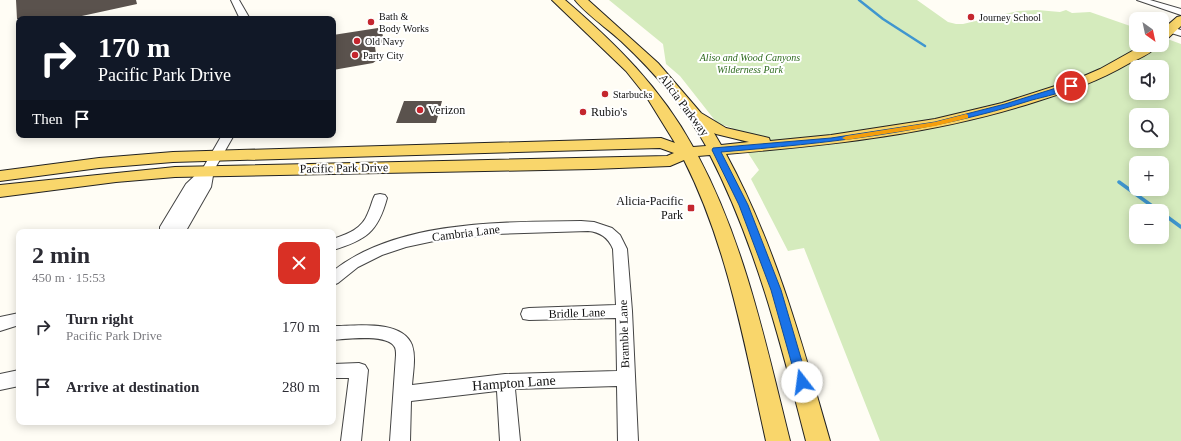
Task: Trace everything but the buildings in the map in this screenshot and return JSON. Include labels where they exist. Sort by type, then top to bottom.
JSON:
[{"type":"main road","name":"Alicia Parkway","points":[[558,0],[609,45],[637,76],[666,114],[687,152],[716,215],[736,274],[778,441]]},
{"type":"main road","name":"Alicia Parkway","points":[[581,0],[630,41],[651,62],[693,113],[716,150],[744,205],[776,290],[818,441]]},
{"type":"main road","points":[[1170,33],[1181,20]]},
{"type":"main road","name":"Pacific Park Drive","points":[[0,176],[113,161],[217,155],[661,143],[687,152],[785,145],[877,133],[935,124],[966,117],[1060,90],[1105,72],[1141,52]]},
{"type":"main road","points":[[693,113],[721,131],[785,145]]},
{"type":"main road","name":"Pacific Park Drive","points":[[0,190],[116,176],[208,170],[593,164],[670,161],[687,152]]},
{"type":"street","points":[[235,0],[243,16]]},
{"type":"street","points":[[1141,0],[1181,12]]},
{"type":"street","points":[[167,229],[191,187],[208,170],[226,138]]},
{"type":"street","points":[[179,229],[204,187],[208,170]]},
{"type":"street","points":[[336,244],[363,233],[371,226],[375,218],[380,198]]},
{"type":"street","name":"Cambria Lane","points":[[338,265],[419,239],[454,232],[491,228],[591,226],[608,232]]},
{"type":"street","name":"Bramble Lane","points":[[608,232],[616,240],[620,249],[624,311],[628,441]]},
{"type":"street","name":"Bridle Lane","points":[[529,314],[624,311]]},
{"type":"street","points":[[0,324],[16,320]]},
{"type":"street","points":[[336,334],[382,332],[396,337],[403,344],[405,355],[400,441]]},
{"type":"street","points":[[336,371],[356,369],[359,373],[351,441]]},
{"type":"street","name":"Hampton Lane","points":[[403,394],[505,382],[626,378]]},
{"type":"street","points":[[0,382],[16,379]]},
{"type":"street","points":[[505,382],[510,441]]},
{"type":"green space","name":"Aliso and Wood Canyons Wilderness Park","points":[[609,0],[917,0],[948,22],[956,24],[963,24],[1018,11],[1037,10],[1060,12],[1066,10],[1072,13],[1090,12],[1129,26],[1129,52],[1169,52],[1169,40],[1181,44],[1181,441],[880,441],[804,248],[788,251],[751,179],[759,170],[732,128],[717,123],[680,76],[666,64],[663,44]]},
{"type":"waterway","points":[[859,0],[883,19],[925,46]]},
{"type":"waterway","points":[[1119,182],[1149,204]]},
{"type":"waterway","points":[[1169,218],[1181,227]]},
{"type":"slow traffic","points":[[846,138],[935,124],[966,117]]},
{"type":"place","name":"Journey School","points":[[971,17]]},
{"type":"place","name":"Bath & Body Works","points":[[371,22]]},
{"type":"place","name":"Old Navy","points":[[357,41]]},
{"type":"place","name":"Party City","points":[[355,55]]},
{"type":"place","name":"Starbucks","points":[[605,94]]},
{"type":"place","name":"Verizon","points":[[420,110]]},
{"type":"place","name":"Rubio's","points":[[583,112]]},
{"type":"place","name":"Alicia-Pacific Park","points":[[691,208]]},
{"type":"route","points":[[802,382],[776,290],[744,205],[716,150],[831,140],[935,124],[1007,106],[1071,86]]}]
